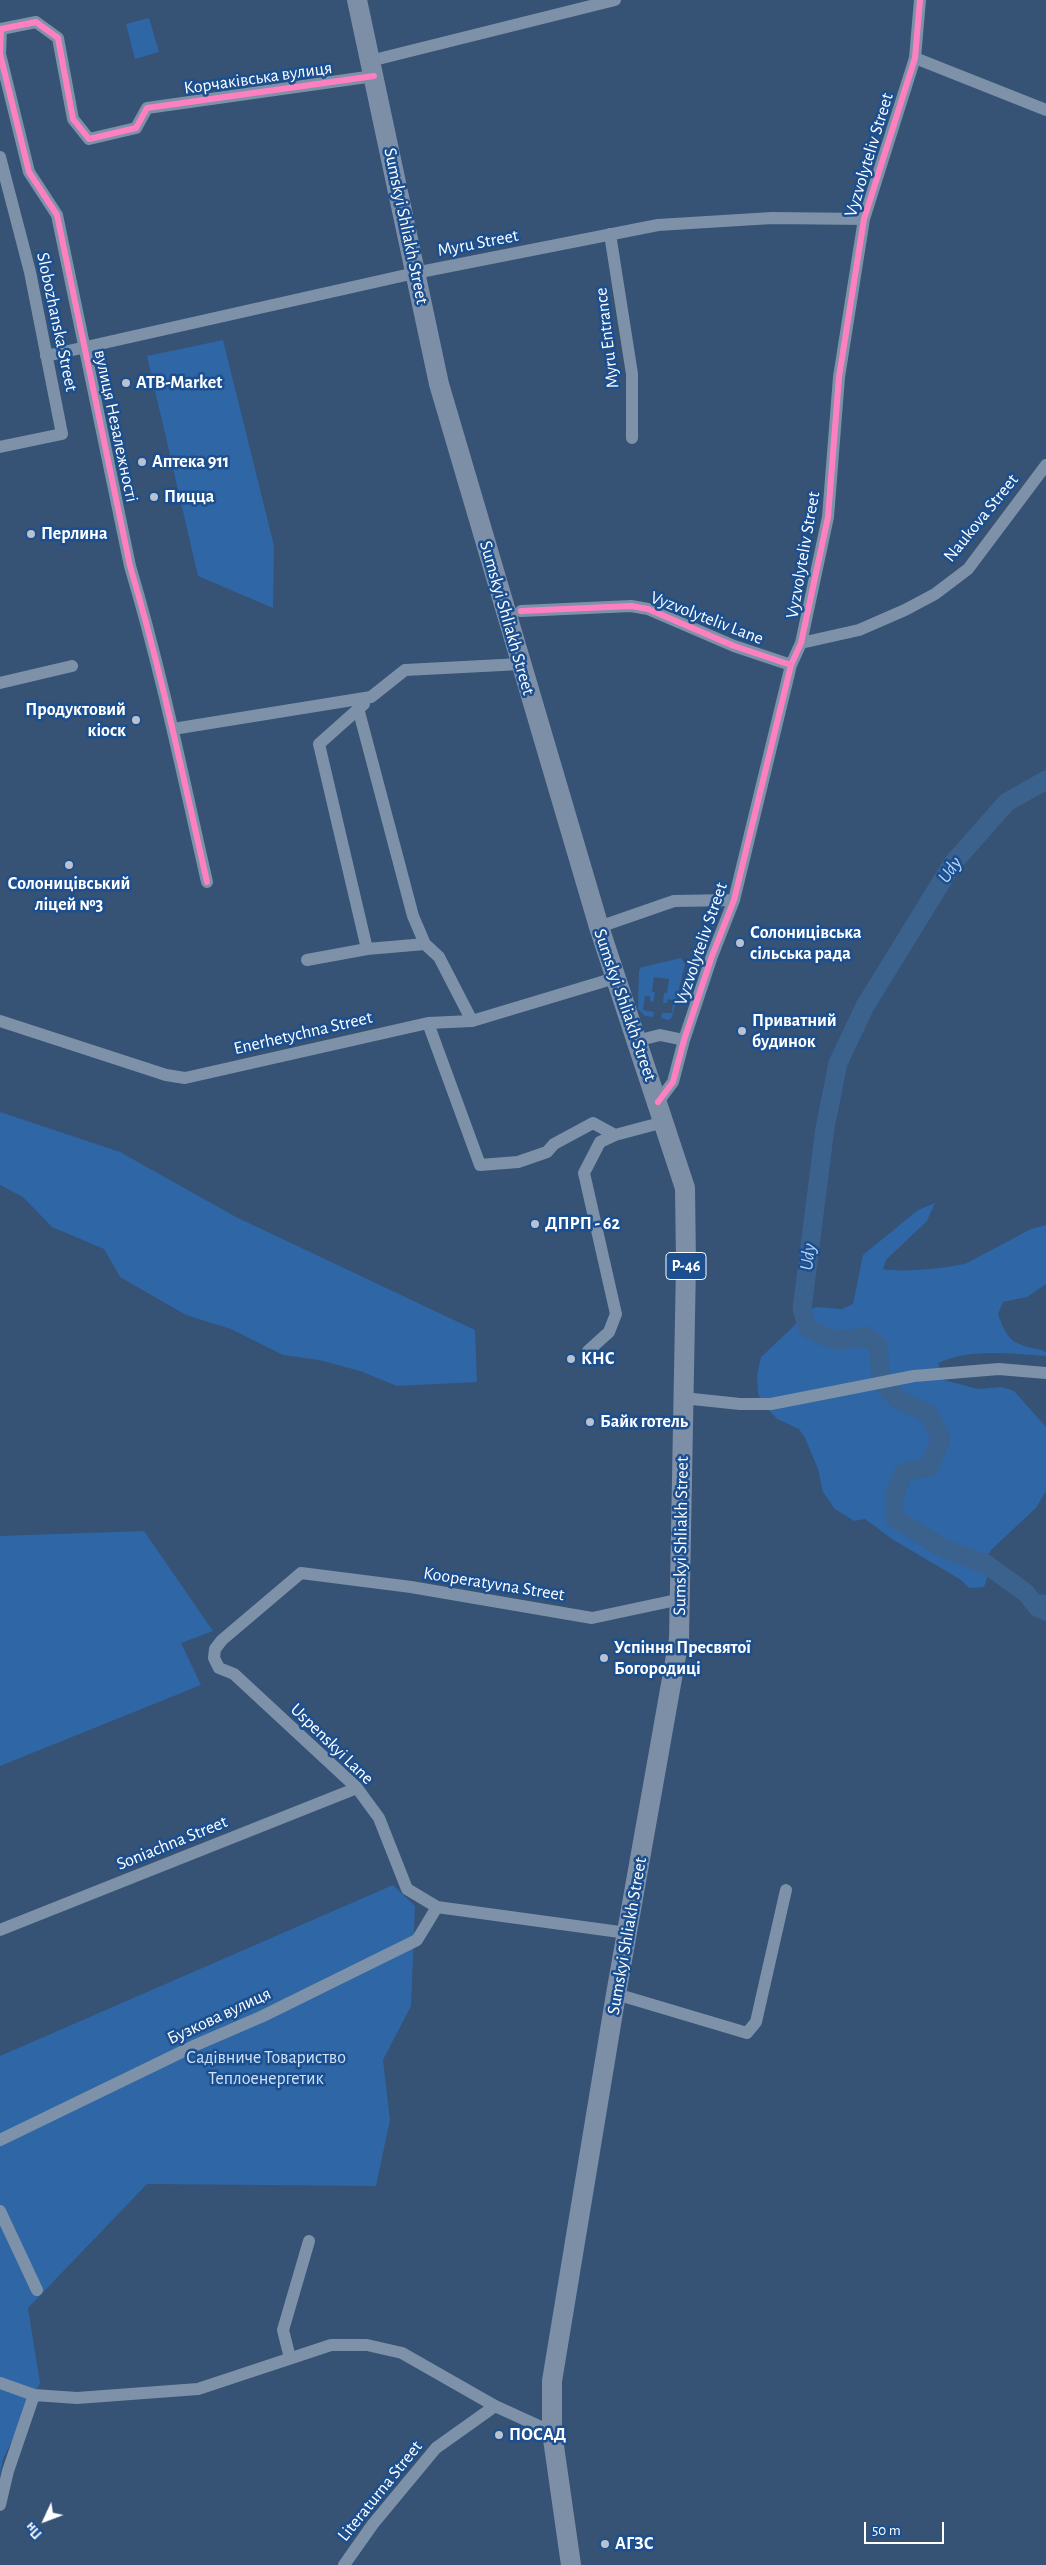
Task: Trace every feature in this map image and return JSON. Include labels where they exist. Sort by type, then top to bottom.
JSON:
[{"type":"main road","name":"Sumskyi Shliakh Street","points":[[357,0],[439,384],[599,927],[685,1188],[686,1264],[679,1639],[616,1994],[552,2381],[552,2432],[571,2565]]},
{"type":"street","name":"Корчаківська вулиця","points":[[147,108],[372,69],[616,0]]},
{"type":"street","name":"Vyzvolyteliv Street","points":[[658,1102],[673,1082],[684,1040],[712,956],[734,900],[791,665],[801,643],[828,517],[839,377],[864,219],[915,58],[920,0]]},
{"type":"street","name":"вулиця Незалежності","points":[[147,108],[136,128],[89,139],[72,119],[58,38],[36,22],[1,29],[0,54],[29,172],[57,215],[130,566],[141,597],[207,882]]},
{"type":"street","points":[[915,58],[1046,110]]},
{"type":"street","name":"Slobozhanska Street","points":[[0,157],[30,272],[62,434],[0,447]]},
{"type":"street","name":"Myru Street","points":[[46,356],[415,273],[658,225],[772,218],[864,219]]},
{"type":"street","name":"Myru Entrance","points":[[610,234],[632,374],[632,438]]},
{"type":"street","name":"Naukova Street","points":[[801,643],[859,630],[905,610],[935,594],[968,569],[1046,466]]},
{"type":"street","name":"Vyzvolyteliv Lane","points":[[521,611],[631,606],[648,609],[734,646],[791,665]]},
{"type":"street","points":[[366,949],[319,744],[358,708],[405,670],[521,664]]},
{"type":"street","points":[[0,683],[72,666]]},
{"type":"street","points":[[173,729],[371,697]]},
{"type":"street","points":[[358,708],[413,916],[425,944],[439,957],[472,1021]]},
{"type":"street","points":[[599,927],[674,901],[734,900]]},
{"type":"street","points":[[307,960],[366,949],[425,944]]},
{"type":"street","name":"Enerhetychna Street","points":[[0,1022],[166,1075],[185,1078],[428,1023],[472,1021],[615,978]]},
{"type":"street","points":[[428,1023],[480,1165],[518,1162],[547,1152],[554,1144],[593,1124],[615,1135]]},
{"type":"street","points":[[636,1041],[660,1035],[684,1040]]},
{"type":"street","points":[[588,1351],[609,1332],[616,1314],[584,1173],[600,1142],[615,1135],[664,1122]]},
{"type":"street","points":[[683,1398],[759,1405],[914,1376],[999,1369],[1046,1372]]},
{"type":"street","name":"Kooperatyvna Street","points":[[222,1640],[301,1573],[411,1588],[592,1618],[681,1599]]},
{"type":"street","name":"Uspenskyi Lane","points":[[222,1640],[215,1649],[214,1658],[220,1668],[234,1674],[356,1788],[379,1818],[407,1889],[436,1907]]},
{"type":"street","name":"Soniachna Street","points":[[0,1930],[356,1788]]},
{"type":"street","points":[[616,1994],[746,2033],[756,2022],[786,1890]]},
{"type":"street","points":[[436,1907],[627,1933]]},
{"type":"street","name":"Бузкова вулиця","points":[[0,2140],[196,2045],[264,2016],[417,1940],[436,1907]]},
{"type":"street","points":[[0,2211],[37,2290]]},
{"type":"street","points":[[290,2358],[283,2330],[309,2241]]},
{"type":"street","points":[[0,2383],[34,2395],[77,2398],[198,2389],[331,2345],[367,2345],[402,2353],[495,2406],[552,2432]]},
{"type":"street","points":[[0,2505],[8,2471],[34,2395]]},
{"type":"street","name":"Literaturna Street","points":[[344,2565],[373,2524],[436,2448],[495,2406]]},
{"type":"green space","points":[[149,18],[159,52],[135,59],[126,24]]},
{"type":"green space","points":[[223,340],[274,546],[273,608],[198,576],[147,356]]},
{"type":"green space","points":[[681,958],[685,964],[672,1017],[669,1020],[661,1018],[662,1013],[672,1013],[673,1000],[668,999],[667,1003],[663,1003],[669,979],[654,977],[652,992],[655,992],[653,1002],[650,1001],[650,996],[645,996],[643,1010],[654,1012],[653,1017],[645,1016],[638,1009],[639,970],[642,967]]},
{"type":"green space","points":[[0,1112],[120,1152],[236,1217],[475,1330],[477,1382],[397,1386],[360,1371],[319,1360],[283,1355],[231,1329],[186,1315],[120,1277],[104,1249],[52,1227],[23,1197],[0,1185]]},
{"type":"green space","points":[[935,1203],[927,1221],[886,1260],[883,1269],[925,1269],[967,1263],[1031,1229],[1046,1225],[1046,1284],[1027,1297],[1003,1302],[998,1314],[1005,1331],[1013,1341],[1042,1350],[1046,1352],[1046,1356],[991,1353],[964,1355],[938,1363],[944,1380],[978,1389],[1002,1387],[1014,1391],[1046,1427],[1046,1491],[1036,1508],[992,1549],[986,1558],[988,1576],[984,1587],[969,1588],[961,1580],[892,1539],[865,1519],[854,1521],[835,1509],[823,1492],[818,1469],[805,1438],[799,1429],[777,1419],[762,1403],[758,1393],[757,1375],[761,1357],[793,1327],[807,1310],[817,1307],[842,1309],[853,1304],[863,1255],[918,1210]]},
{"type":"green space","points":[[144,1531],[213,1631],[181,1643],[201,1685],[0,1766],[0,1536]]},
{"type":"green space","name":"Садівниче Товариство Теплоенергетик","points":[[393,1885],[415,1906],[411,2006],[383,2060],[390,2120],[376,2186],[147,2184],[28,2308],[40,2383],[3,2459],[0,2474],[0,2056]]},
{"type":"shaded area","points":[[1026,1593],[1046,1595],[1046,1620],[1037,1617],[1028,1610],[1023,1598]]},
{"type":"waterway","name":"Udy","points":[[1046,780],[1007,802],[953,863],[865,1006],[838,1063],[825,1128],[802,1309],[808,1328],[816,1333],[836,1340],[866,1336],[878,1346],[882,1384],[898,1399],[929,1414],[941,1439],[929,1467],[904,1472],[894,1496],[895,1518],[944,1549],[986,1564],[1026,1593],[1037,1607],[1046,1611]]},
{"type":"cycle path","points":[[658,1102],[673,1082],[684,1040],[712,956],[734,900],[791,665],[801,643],[828,517],[839,377],[864,219],[915,58],[920,0]]},
{"type":"cycle path","points":[[207,882],[162,684],[130,566],[57,215],[29,172],[0,54],[1,29],[36,22],[58,38],[73,119],[89,139],[136,128],[147,108],[374,76]]},
{"type":"cycle path","points":[[521,611],[631,606],[648,609],[734,646],[791,665]]},
{"type":"place","name":"ATB-Market","points":[[126,383]]},
{"type":"place","name":"Аптека 911","points":[[142,462]]},
{"type":"place","name":"Пицца","points":[[154,497]]},
{"type":"place","name":"Перлина","points":[[31,534]]},
{"type":"place","name":"Продуктовий кіоск","points":[[136,720]]},
{"type":"place","name":"Солоницівський ліцей №3","points":[[69,865]]},
{"type":"place","name":"Солоницівська сільська рада","points":[[740,943]]},
{"type":"place","name":"Приватний будинок","points":[[742,1031]]},
{"type":"place","name":"ДПРП - 62","points":[[535,1224]]},
{"type":"place","name":"КНС","points":[[571,1359]]},
{"type":"place","name":"Байк готель","points":[[590,1422]]},
{"type":"place","name":"Успіння Пресвятої Богородиці","points":[[604,1658]]},
{"type":"place","name":"ПОСАД","points":[[499,2435]]},
{"type":"place","name":"АГЗС","points":[[605,2544]]}]
